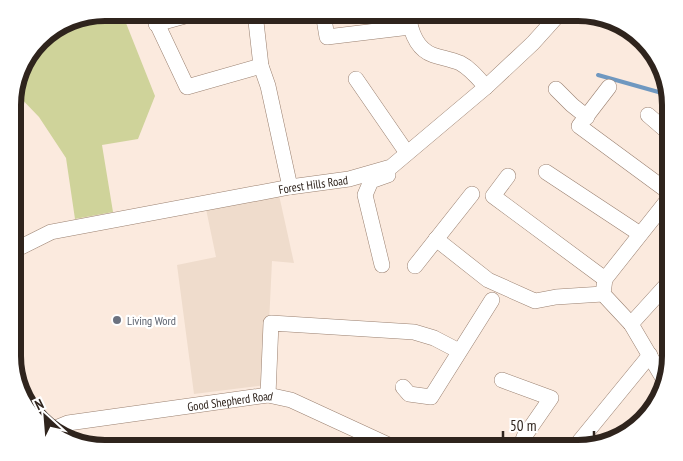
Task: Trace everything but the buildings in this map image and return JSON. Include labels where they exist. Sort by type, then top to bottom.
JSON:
[{"type":"street","points":[[155,21],[187,87],[261,66]]},
{"type":"street","points":[[256,21],[261,66],[268,86],[290,187]]},
{"type":"street","points":[[324,21],[327,37],[404,21]]},
{"type":"street","points":[[409,21],[418,44],[425,52],[461,63],[471,70],[486,87]]},
{"type":"street","name":"Forest Hills Road","points":[[21,247],[52,232],[290,187],[349,179],[391,167],[486,87],[534,43],[553,21]]},
{"type":"street","points":[[356,79],[407,153]]},
{"type":"street","points":[[608,87],[580,126],[662,189]]},
{"type":"street","points":[[556,88],[572,105],[587,116]]},
{"type":"street","points":[[648,115],[662,127]]},
{"type":"street","points":[[382,265],[365,195],[371,181],[392,173],[391,167]]},
{"type":"street","points":[[546,172],[640,234]]},
{"type":"street","points":[[508,176],[493,196],[604,286],[631,324],[660,373]]},
{"type":"street","points":[[415,266],[472,194]]},
{"type":"street","points":[[436,239],[488,280],[535,300],[556,297],[604,286],[662,205]]},
{"type":"street","points":[[631,324],[662,290]]},
{"type":"street","points":[[403,387],[409,394],[431,397],[458,351],[492,300]]},
{"type":"street","points":[[268,395],[271,323],[414,332],[434,338],[458,351]]},
{"type":"street","points":[[581,440],[650,355]]},
{"type":"street","points":[[502,380],[551,398],[523,440]]},
{"type":"street","name":"Good Shepherd Road","points":[[59,427],[68,423],[268,395],[291,400],[378,440]]},
{"type":"shaded area","points":[[279,195],[294,263],[272,261],[266,385],[194,394],[177,265],[216,257],[206,209]]},
{"type":"green space","points":[[125,21],[155,96],[138,139],[102,145],[113,212],[75,219],[66,158],[39,117],[22,99],[26,78],[32,63],[42,50],[63,32],[78,26],[94,22]]},
{"type":"waterway","points":[[598,75],[661,93]]},
{"type":"place","name":"Living Word","points":[[117,320]]}]
